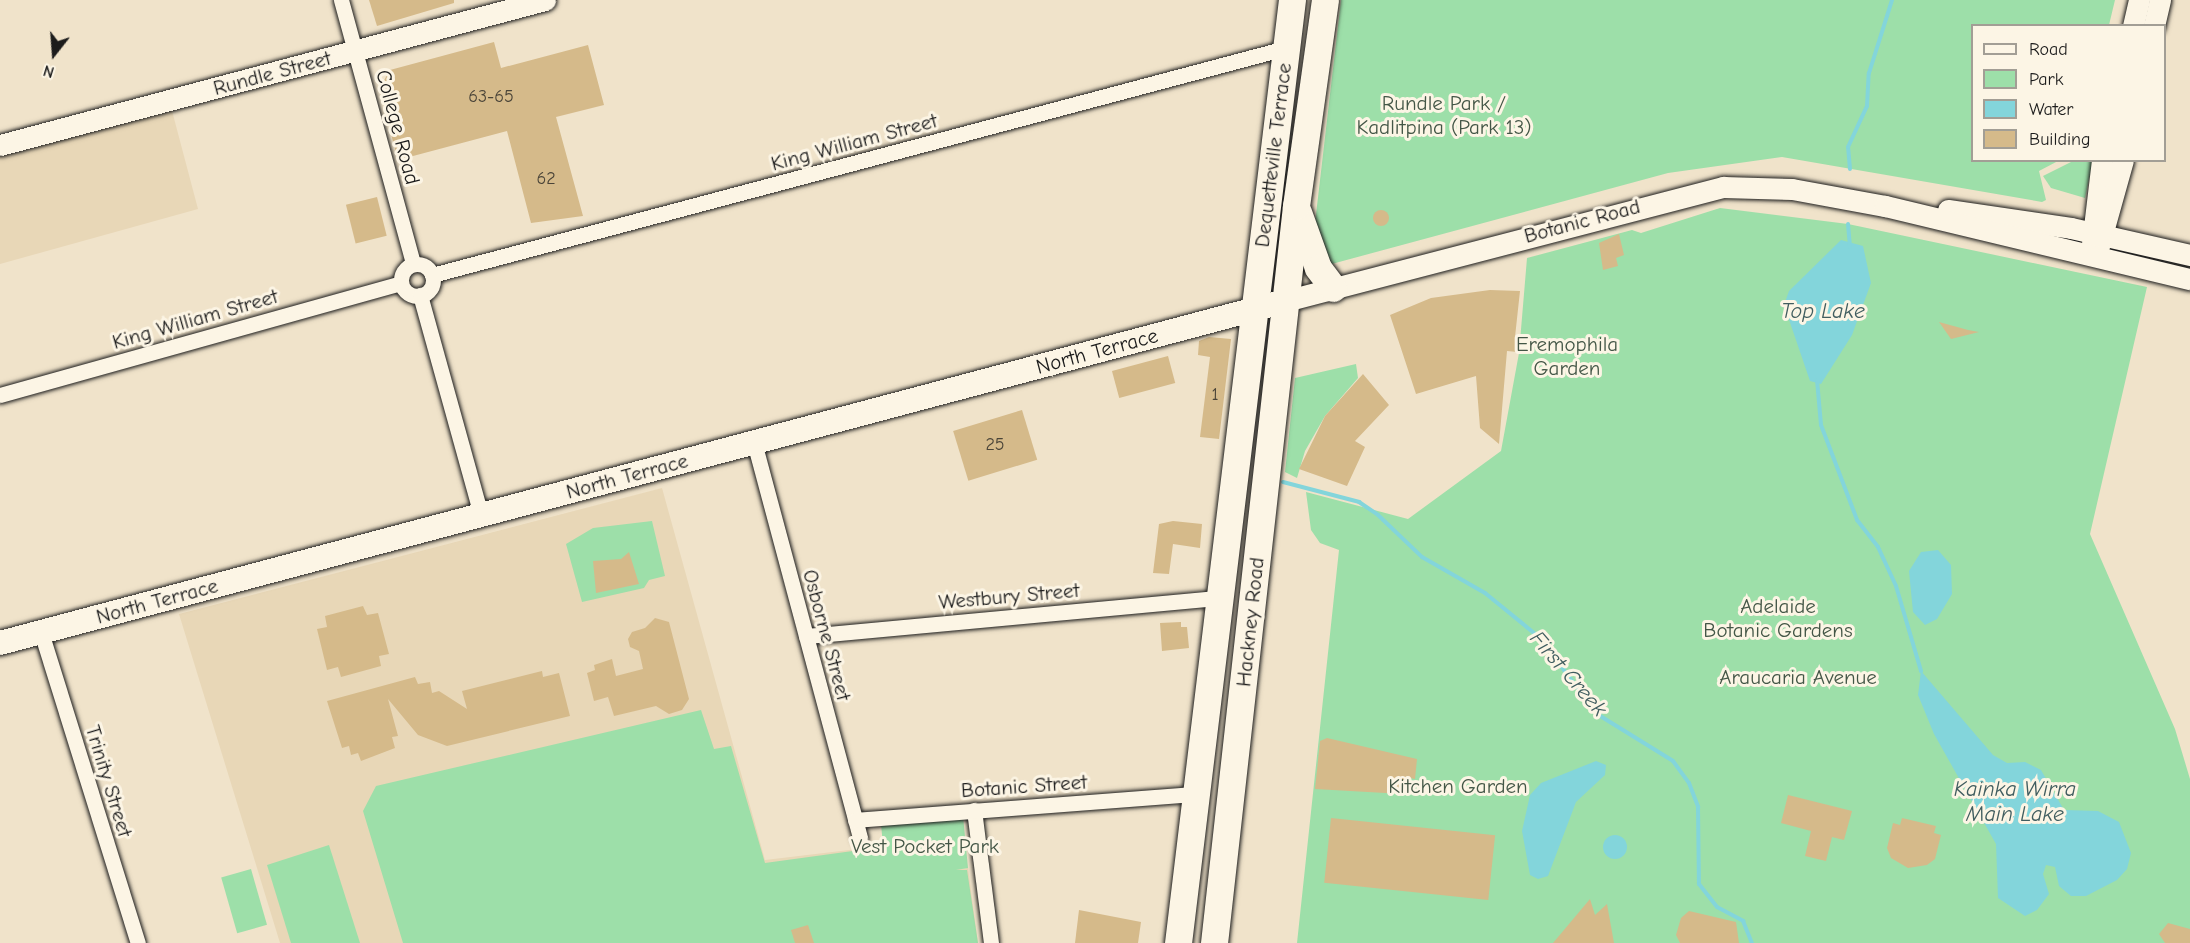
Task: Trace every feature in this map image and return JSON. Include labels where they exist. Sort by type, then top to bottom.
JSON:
[{"type":"highway","name":"Dequetteville Terrace","points":[[1254,309],[1292,0]]},
{"type":"highway","name":"Dequetteville Terrace","points":[[1285,301],[1325,0]]},
{"type":"highway","points":[[1286,48],[1317,50]]},
{"type":"highway","points":[[1296,206],[1318,267],[1333,288]]},
{"type":"highway","name":"Hackney Road","points":[[1214,943],[1285,301]]},
{"type":"highway","name":"Hackney Road","points":[[1178,943],[1217,598],[1254,309]]},
{"type":"highway","points":[[1222,562],[1259,537]]},
{"type":"main road","name":"Rundle Street","points":[[0,145],[545,0]]},
{"type":"main road","points":[[2133,24],[2139,0]]},
{"type":"main road","points":[[2154,24],[2160,0]]},
{"type":"main road","points":[[2102,162],[2098,233],[2094,257],[2190,279]]},
{"type":"main road","points":[[2098,233],[2122,162]]},
{"type":"main road","name":"Botanic Road","points":[[1285,301],[1723,187],[1792,189],[1885,206],[2094,257]]},
{"type":"main road","name":"Botanic Road","points":[[1885,206],[1977,213],[2098,233]]},
{"type":"main road","points":[[2098,233],[2190,255]]},
{"type":"main road","name":"North Terrace","points":[[0,643],[1285,301]]},
{"type":"street","name":"College Road","points":[[341,0],[412,264]]},
{"type":"street","name":"King William Street","points":[[432,275],[1286,48]]},
{"type":"street","points":[[412,264],[422,264],[432,275],[430,289],[420,295],[406,292],[402,284],[405,269],[412,264]]},
{"type":"street","name":"King William Street","points":[[0,395],[402,284]]},
{"type":"street","points":[[420,295],[481,515]]},
{"type":"street","name":"Osborne Street","points":[[754,442],[860,838]]},
{"type":"street","name":"Westbury Street","points":[[806,636],[1217,598]]},
{"type":"street","name":"Trinity Street","points":[[41,632],[138,943]]},
{"type":"street","name":"Botanic Street","points":[[855,820],[1196,794]]},
{"type":"street","points":[[974,810],[991,943]]},
{"type":"shaded area","points":[[171,107],[198,209],[0,264],[0,155]]},
{"type":"shaded area","points":[[662,488],[765,860],[883,846],[887,876],[968,868],[978,943],[280,943],[179,614]]},
{"type":"green space","name":"Rundle Park / Kadlitpina (Park 13)","points":[[1341,0],[2115,0],[2109,24],[1971,24],[1971,162],[2056,162],[2039,171],[2046,200],[2042,202],[1782,157],[1668,173],[1328,265],[1315,223]]},
{"type":"green space","points":[[2071,162],[2093,162],[2085,198],[2051,188],[2043,176]]},
{"type":"green space","name":"Adelaide Botanic Gardens","points":[[1720,208],[1848,224],[2147,287],[2090,534],[2175,729],[2190,779],[2190,943],[1297,943],[1339,550],[1320,543],[1311,530],[1306,492],[1408,519],[1501,451],[1519,353],[1527,258],[1632,230],[1641,233]]},
{"type":"green space","points":[[1356,364],[1358,378],[1325,416],[1305,451],[1297,478],[1285,472],[1295,378]]},
{"type":"green space","points":[[652,521],[665,576],[649,580],[644,588],[582,602],[566,544],[593,528]]},
{"type":"green space","name":"Vest Pocket Park","points":[[701,710],[714,749],[731,746],[765,863],[882,847],[884,856],[881,824],[963,816],[968,868],[956,870],[967,870],[978,943],[403,943],[363,811],[376,786]]},
{"type":"green space","points":[[329,845],[360,943],[291,943],[267,865]]},
{"type":"green space","points":[[251,869],[267,925],[237,933],[221,878]]},
{"type":"water","name":"Top Lake","points":[[1841,240],[1863,246],[1871,283],[1852,335],[1821,384],[1810,381],[1784,305],[1789,291]]},
{"type":"water","points":[[1938,550],[1951,565],[1952,594],[1937,619],[1925,625],[1913,612],[1909,571],[1921,552]]},
{"type":"water","name":"Kainka Wirra Main Lake","points":[[1921,671],[1993,755],[2007,763],[2025,762],[2041,770],[2064,810],[2098,811],[2119,822],[2131,853],[2127,869],[2117,880],[2086,896],[2071,896],[2059,886],[2055,867],[2046,865],[2043,874],[2049,894],[2037,910],[2025,916],[1998,898],[1996,844],[1934,734],[1918,695]]},
{"type":"water","points":[[1596,761],[1606,765],[1605,775],[1576,802],[1548,876],[1538,879],[1530,875],[1522,831],[1530,795],[1541,783]]},
{"type":"water","points":[[1615,835],[1624,838],[1627,847],[1624,856],[1615,859],[1606,856],[1603,847],[1606,838]]},
{"type":"building","points":[[369,0],[454,0],[454,3],[377,26]]},
{"type":"building","points":[[494,42],[501,68],[588,45],[604,105],[556,117],[583,216],[531,223],[507,131],[398,160],[379,89],[390,70]]},
{"type":"building","points":[[377,197],[387,236],[356,244],[346,205]]},
{"type":"building","points":[[1381,210],[1387,212],[1389,218],[1387,224],[1381,226],[1375,224],[1373,218],[1375,212]]},
{"type":"building","points":[[1619,234],[1624,255],[1616,258],[1618,266],[1603,270],[1599,243]]},
{"type":"building","points":[[1490,290],[1520,291],[1515,337],[1519,338],[1518,352],[1507,351],[1499,444],[1480,428],[1476,376],[1416,394],[1390,315],[1431,298]]},
{"type":"building","points":[[1939,322],[1968,330],[1979,332],[1951,339]]},
{"type":"building","points":[[1209,337],[1231,339],[1219,439],[1200,437],[1210,357],[1198,355],[1199,341]]},
{"type":"building","points":[[1168,356],[1175,383],[1119,398],[1112,371]]},
{"type":"building","points":[[1363,374],[1389,405],[1355,441],[1365,447],[1347,486],[1299,469],[1325,416]]},
{"type":"building","points":[[1022,410],[1037,460],[968,481],[953,431]]},
{"type":"building","points":[[1173,521],[1202,524],[1200,548],[1173,544],[1169,574],[1153,573],[1159,524]]},
{"type":"building","points":[[629,552],[639,584],[596,593],[593,561],[621,559]]},
{"type":"building","points":[[363,606],[367,615],[378,613],[389,654],[379,656],[381,666],[341,677],[338,667],[327,670],[317,629],[327,627],[325,616]]},
{"type":"building","points":[[655,618],[669,622],[689,699],[682,710],[669,714],[656,706],[614,716],[608,697],[594,701],[587,673],[595,670],[594,665],[612,659],[616,676],[643,669],[639,651],[630,647],[628,639],[632,632],[645,628]]},
{"type":"building","points":[[1181,622],[1181,627],[1187,627],[1189,648],[1162,651],[1160,623]]},
{"type":"building","points":[[542,671],[543,677],[559,673],[570,716],[447,746],[418,735],[388,699],[398,736],[392,737],[395,748],[361,761],[358,753],[351,755],[349,746],[342,748],[327,701],[415,677],[418,684],[430,682],[432,693],[439,691],[467,709],[462,691]]},
{"type":"building","points":[[1327,738],[1417,759],[1415,779],[1405,777],[1403,794],[1315,789],[1320,741]]},
{"type":"building","points":[[1788,795],[1852,811],[1844,840],[1832,837],[1826,861],[1805,856],[1811,831],[1781,823]]},
{"type":"building","points":[[1331,818],[1495,835],[1488,900],[1324,883]]},
{"type":"building","points":[[1902,818],[1936,826],[1934,833],[1941,835],[1935,859],[1927,865],[1908,868],[1891,858],[1887,848],[1893,823],[1900,825]]},
{"type":"building","points":[[1590,899],[1595,915],[1607,904],[1614,943],[1553,943]]},
{"type":"building","points":[[1079,910],[1141,922],[1138,943],[1075,943]]},
{"type":"building","points":[[1689,911],[1736,922],[1739,943],[1680,943],[1676,935],[1681,918]]},
{"type":"building","points":[[2168,923],[2190,929],[2190,943],[2165,943],[2159,934]]},
{"type":"building","points":[[808,925],[814,943],[795,943],[791,930]]},
{"type":"waterway","points":[[1850,169],[1848,147],[1867,106],[1869,73],[1892,0]]},
{"type":"waterway","points":[[1848,224],[1850,247]]},
{"type":"waterway","points":[[1817,380],[1821,425],[1857,520],[1878,547],[1896,586],[1921,671]]},
{"type":"waterway","name":"First Creek","points":[[1283,482],[1359,502],[1378,515],[1422,557],[1485,593],[1539,637],[1597,714],[1673,761],[1689,783],[1698,807],[1699,884],[1717,907],[1743,921],[1752,943]]},
{"type":"park label","name":"Eremophila Garden","points":[[1567,356]]},
{"type":"park label","name":"Araucaria Avenue","points":[[1798,677]]},
{"type":"park label","name":"Kitchen Garden","points":[[1458,786]]}]
